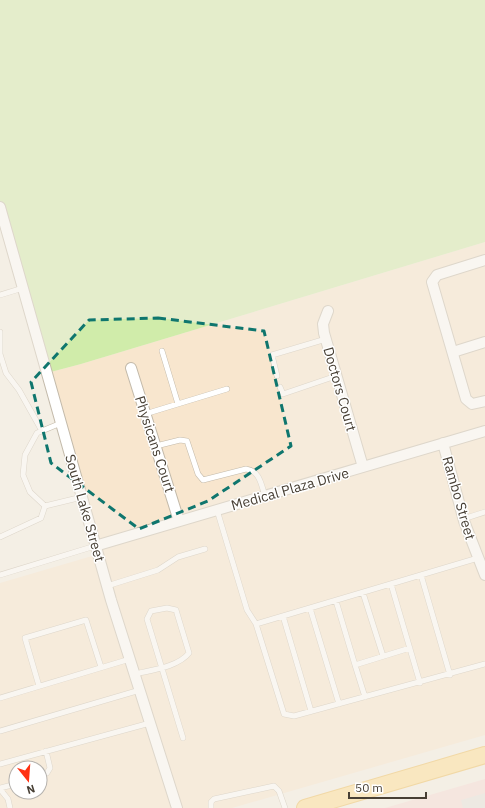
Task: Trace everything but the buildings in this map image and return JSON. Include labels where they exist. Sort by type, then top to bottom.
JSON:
[{"type":"main road","points":[[305,808],[485,755]]},
{"type":"street","name":"South Lake Street","points":[[0,207],[107,586],[177,808]]},
{"type":"street","points":[[485,260],[437,275],[432,282],[466,399],[472,404],[485,401]]},
{"type":"street","name":"Doctors Court","points":[[328,312],[324,324],[326,339],[363,467]]},
{"type":"street","points":[[453,352],[485,342]]},
{"type":"street","name":"Physicans Court","points":[[131,368],[180,521]]},
{"type":"street","name":"Medical Plaza Drive","points":[[96,546],[485,431]]},
{"type":"street","name":"Rambo Street","points":[[443,444],[463,519],[485,575]]},
{"type":"lane","points":[[0,295],[23,288]]},
{"type":"lane","points":[[0,332],[0,354],[6,374],[19,390],[42,431]]},
{"type":"lane","points":[[278,376],[272,355],[326,339]]},
{"type":"lane","points":[[162,350],[178,404]]},
{"type":"lane","points":[[280,387],[283,394],[336,376]]},
{"type":"lane","points":[[145,414],[227,389]]},
{"type":"lane","points":[[45,506],[30,492],[22,475],[25,455],[37,433],[61,423]]},
{"type":"lane","points":[[156,446],[180,440],[187,441],[198,474],[203,480],[246,469],[252,470],[258,476],[265,496]]},
{"type":"lane","points":[[45,506],[82,496]]},
{"type":"lane","points":[[0,537],[41,518],[45,506]]},
{"type":"lane","points":[[217,510],[247,610],[256,624],[284,714],[294,716],[311,712],[450,675],[485,664]]},
{"type":"lane","points":[[463,519],[485,512]]},
{"type":"lane","points":[[0,575],[96,546]]},
{"type":"lane","points":[[107,586],[158,570],[178,557],[205,549]]},
{"type":"lane","points":[[256,624],[478,558]]},
{"type":"lane","points":[[421,575],[450,675]]},
{"type":"lane","points":[[391,584],[420,683]]},
{"type":"lane","points":[[363,593],[382,656]]},
{"type":"lane","points":[[336,601],[365,697]]},
{"type":"lane","points":[[135,674],[160,667],[183,660],[189,653],[176,610],[166,608],[151,611],[147,619],[160,667],[183,738]]},
{"type":"lane","points":[[310,608],[339,704]]},
{"type":"lane","points":[[283,616],[311,712]]},
{"type":"lane","points":[[39,686],[25,638],[86,620],[101,667]]},
{"type":"lane","points":[[355,665],[410,648]]},
{"type":"lane","points":[[0,698],[130,659]]},
{"type":"lane","points":[[0,731],[140,690]]},
{"type":"lane","points":[[0,764],[150,723]]},
{"type":"lane","points":[[46,751],[50,768],[48,771]]},
{"type":"lane","points":[[211,808],[211,802],[214,799],[274,786],[279,790],[285,808]]},
{"type":"lane","points":[[0,788],[8,799],[10,808]]},
{"type":"highlighted area","points":[[158,318],[264,331],[291,446],[208,501],[139,529],[51,463],[31,382],[89,320]]},
{"type":"shaded area","points":[[485,242],[485,735],[232,808],[0,808],[0,583],[99,554],[47,373]]},
{"type":"shaded area","points":[[485,779],[485,808],[385,808]]},
{"type":"shaded area","points":[[485,793],[485,808],[463,808],[461,800]]},
{"type":"green space","points":[[0,0],[485,0],[485,242],[47,373],[0,207]]}]
